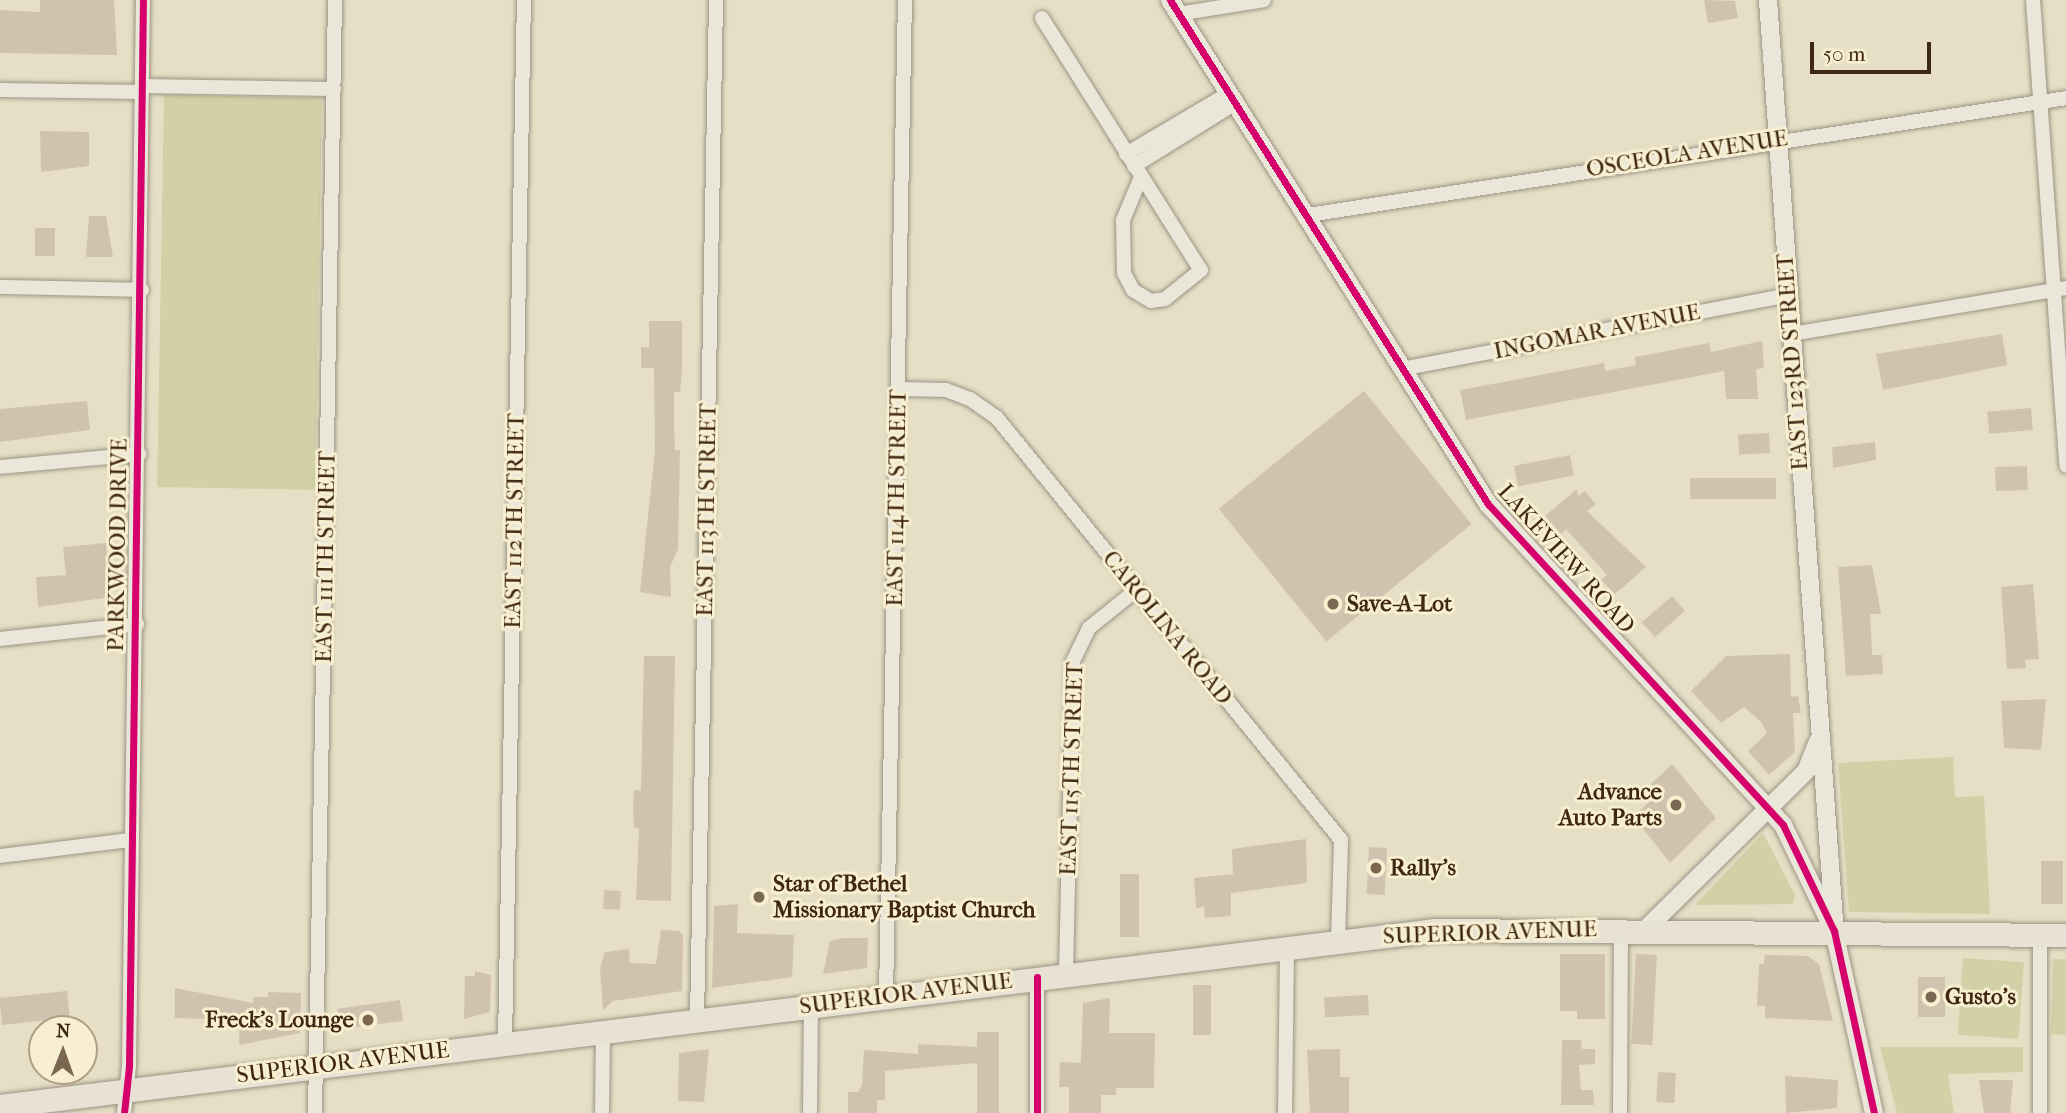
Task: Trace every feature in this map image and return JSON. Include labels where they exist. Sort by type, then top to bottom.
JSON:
[{"type":"main road","name":"SUPERIOR AVENUE","points":[[0,1106],[125,1102],[316,1066],[1435,930],[1647,928],[2066,935]]},
{"type":"street","name":"PARKWOOD DRIVE","points":[[125,1102],[137,624],[144,0]]},
{"type":"street","name":"EAST 111TH STREET","points":[[315,1113],[335,0]]},
{"type":"street","name":"EAST 112TH STREET","points":[[505,1043],[524,0]]},
{"type":"street","name":"EAST 113TH STREET","points":[[697,1019],[716,0]]},
{"type":"street","name":"EAST 114TH STREET","points":[[886,996],[900,389],[905,0]]},
{"type":"street","points":[[1174,7],[1264,0]]},
{"type":"street","name":"EAST 123RD STREET","points":[[1768,0],[1820,723]]},
{"type":"street","points":[[2034,0],[2060,289],[2066,466]]},
{"type":"street","name":"LAKEVIEW ROAD","points":[[1174,7],[1406,368],[1488,503],[1769,804],[1834,931],[1874,1113]]},
{"type":"street","points":[[1042,18],[1134,166],[1201,270],[1165,299],[1151,301],[1133,290],[1124,273],[1123,220],[1134,166],[1231,99]]},
{"type":"street","points":[[0,90],[334,89]]},
{"type":"street","name":"OSCEOLA AVENUE","points":[[1308,215],[1778,140],[2066,98]]},
{"type":"street","points":[[0,287],[142,290]]},
{"type":"street","points":[[1793,334],[2060,289]]},
{"type":"street","name":"INGOMAR AVENUE","points":[[1406,368],[1788,295]]},
{"type":"street","name":"CAROLINA ROAD","points":[[900,389],[946,390],[997,418],[1135,591],[1341,840],[1338,940]]},
{"type":"street","points":[[0,467],[139,454]]},
{"type":"street","name":"EAST 115TH STREET","points":[[1066,973],[1073,661],[1089,628],[1135,591]]},
{"type":"street","points":[[0,639],[137,624]]},
{"type":"street","points":[[1647,928],[1813,762],[1820,723]]},
{"type":"street","points":[[1820,723],[1834,931]]},
{"type":"street","points":[[0,856],[131,840]]},
{"type":"street","points":[[1620,1113],[1621,928]]},
{"type":"street","points":[[2040,935],[2040,1113]]},
{"type":"street","points":[[1285,1113],[1287,947]]},
{"type":"street","points":[[1037,977],[1037,1113]]},
{"type":"street","points":[[810,1113],[811,1006]]},
{"type":"street","points":[[602,1113],[603,1031]]},
{"type":"green space","points":[[164,95],[322,98],[315,490],[157,487]]},
{"type":"green space","points":[[1953,757],[1955,797],[1984,796],[1990,914],[1849,912],[1838,763]]},
{"type":"green space","points":[[1763,833],[1795,895],[1793,904],[1695,905]]},
{"type":"green space","points":[[1963,958],[2024,962],[2018,1039],[1958,1035]]},
{"type":"green space","points":[[2053,959],[2066,959],[2066,1035],[2051,1034]]},
{"type":"green space","points":[[1880,1047],[2023,1047],[2023,1072],[1948,1074],[1954,1113],[1897,1113]]},
{"type":"building","points":[[40,0],[114,0],[117,55],[0,53],[0,10],[40,12]]},
{"type":"building","points":[[1704,0],[1735,1],[1738,18],[1708,23]]},
{"type":"building","points":[[40,131],[89,132],[89,166],[41,172]]},
{"type":"building","points":[[89,216],[106,216],[113,257],[86,257]]},
{"type":"building","points":[[35,228],[55,228],[55,256],[35,256]]},
{"type":"building","points":[[649,321],[682,321],[680,392],[674,392],[675,450],[680,450],[678,549],[670,567],[671,597],[640,592],[655,450],[654,368],[641,368],[641,347],[649,348]]},
{"type":"building","points":[[2002,334],[2007,365],[1883,390],[1876,354]]},
{"type":"building","points":[[1762,341],[1764,368],[1756,369],[1758,399],[1726,399],[1724,371],[1466,420],[1460,390],[1604,363],[1605,371],[1636,365],[1635,357],[1709,343],[1711,352]]},
{"type":"building","points":[[1364,391],[1472,524],[1326,642],[1219,509]]},
{"type":"building","points":[[87,401],[90,430],[0,442],[0,409]]},
{"type":"building","points":[[2031,408],[2033,430],[1989,434],[1987,412]]},
{"type":"building","points":[[1769,433],[1770,453],[1739,455],[1738,435]]},
{"type":"building","points":[[1875,442],[1876,460],[1833,468],[1832,447]]},
{"type":"building","points":[[1570,455],[1574,476],[1518,486],[1514,466]]},
{"type":"building","points":[[2027,466],[2028,490],[1996,491],[1995,467]]},
{"type":"building","points":[[1690,478],[1776,478],[1776,499],[1690,499]]},
{"type":"building","points":[[1577,489],[1578,496],[1585,491],[1596,504],[1587,511],[1646,567],[1615,594],[1601,580],[1607,575],[1566,529],[1561,534],[1545,516]]},
{"type":"building","points":[[106,543],[111,597],[38,607],[36,577],[66,575],[63,547]]},
{"type":"building","points":[[1872,565],[1881,614],[1870,614],[1872,655],[1882,655],[1883,674],[1846,676],[1838,567]]},
{"type":"building","points":[[2033,584],[2039,659],[2025,660],[2026,668],[2007,669],[2001,587]]},
{"type":"building","points":[[1672,596],[1685,611],[1655,637],[1642,622]]},
{"type":"building","points":[[1790,654],[1791,697],[1798,696],[1801,713],[1793,713],[1795,752],[1769,775],[1748,751],[1767,733],[1761,722],[1744,707],[1721,723],[1691,691],[1726,656]]},
{"type":"building","points":[[644,656],[675,656],[671,901],[636,900],[639,828],[634,828],[633,806],[634,790],[641,791]]},
{"type":"building","points":[[2046,699],[2041,750],[2004,748],[2001,701]]},
{"type":"building","name":"Advance Auto Parts","points":[[1672,764],[1716,818],[1670,863],[1633,816],[1659,794],[1651,784]]},
{"type":"building","points":[[1306,839],[1307,883],[1231,893],[1231,916],[1205,918],[1204,907],[1196,908],[1194,878],[1233,874],[1232,849]]},
{"type":"building","points":[[1369,847],[1387,848],[1385,895],[1367,894]]},
{"type":"building","points":[[2041,861],[2063,861],[2063,904],[2041,904]]},
{"type":"building","points":[[1120,874],[1139,874],[1139,937],[1120,937]]},
{"type":"building","points":[[604,890],[621,891],[620,910],[603,909]]},
{"type":"building","points":[[738,904],[737,933],[794,935],[792,977],[712,988],[714,906]]},
{"type":"building","points":[[661,930],[679,931],[683,936],[682,991],[613,1001],[603,1010],[600,968],[605,952],[629,949],[630,963],[656,964]]},
{"type":"building","points":[[868,938],[867,968],[823,974],[830,941]]},
{"type":"building","points":[[1560,954],[1605,954],[1605,1019],[1577,1019],[1577,1011],[1560,1011]]},
{"type":"building","points":[[1636,954],[1657,955],[1652,1045],[1631,1044]]},
{"type":"building","points":[[1765,955],[1808,956],[1819,964],[1833,1021],[1765,1018],[1765,1006],[1757,1006],[1759,964],[1764,964]]},
{"type":"building","points":[[475,971],[491,975],[490,1012],[464,1019],[465,976],[475,976]]},
{"type":"building","name":"Gusto's","points":[[1918,977],[1945,977],[1945,1017],[1918,1017]]},
{"type":"building","points":[[1193,985],[1211,985],[1211,1035],[1193,1035]]},
{"type":"building","points":[[175,988],[253,1003],[253,997],[268,997],[268,992],[301,993],[300,1033],[239,1045],[240,1020],[175,1018]]},
{"type":"building","points":[[67,991],[70,1015],[28,1015],[28,1022],[2,1025],[0,998]]},
{"type":"building","points":[[1368,995],[1369,1015],[1325,1017],[1324,997]]},
{"type":"building","points":[[1110,998],[1109,1033],[1155,1033],[1154,1088],[1116,1088],[1116,1095],[1101,1095],[1101,1113],[1069,1113],[1069,1087],[1059,1087],[1060,1062],[1081,1063],[1083,1003]]},
{"type":"building","points":[[400,1000],[403,1021],[341,1030],[338,1009]]},
{"type":"building","points":[[977,1032],[999,1032],[999,1113],[977,1113],[977,1063],[885,1071],[885,1100],[877,1100],[877,1113],[848,1113],[848,1092],[858,1092],[862,1085],[864,1050],[918,1054],[918,1044],[977,1047]]},
{"type":"building","points":[[1562,1040],[1581,1040],[1582,1049],[1595,1049],[1595,1064],[1579,1065],[1581,1090],[1593,1090],[1594,1105],[1561,1105]]},
{"type":"building","points":[[709,1049],[704,1102],[678,1101],[679,1053]]},
{"type":"building","points":[[1340,1049],[1340,1077],[1349,1077],[1349,1113],[1310,1113],[1307,1050]]},
{"type":"building","points":[[1658,1072],[1676,1073],[1674,1103],[1656,1102]]},
{"type":"building","points":[[1785,1076],[1838,1080],[1837,1108],[1786,1113]]},
{"type":"building","points":[[1979,1080],[2013,1080],[2010,1113],[1984,1113]]},
{"type":"cycle path","points":[[124,1113],[129,1066],[143,0]]},
{"type":"cycle path","points":[[1170,0],[1488,504],[1783,825],[1834,931],[1874,1113]]},
{"type":"cycle path","points":[[1037,977],[1037,1113]]},
{"type":"place","name":"Save-A-Lot","points":[[1333,604]]},
{"type":"place","name":"Advance Auto Parts","points":[[1676,805]]},
{"type":"place","name":"Rally's","points":[[1376,868]]},
{"type":"place","name":"Star of Bethel Missionary Baptist Church","points":[[759,897]]},
{"type":"place","name":"Gusto's","points":[[1931,997]]},
{"type":"place","name":"Freck's Lounge","points":[[368,1020]]}]
